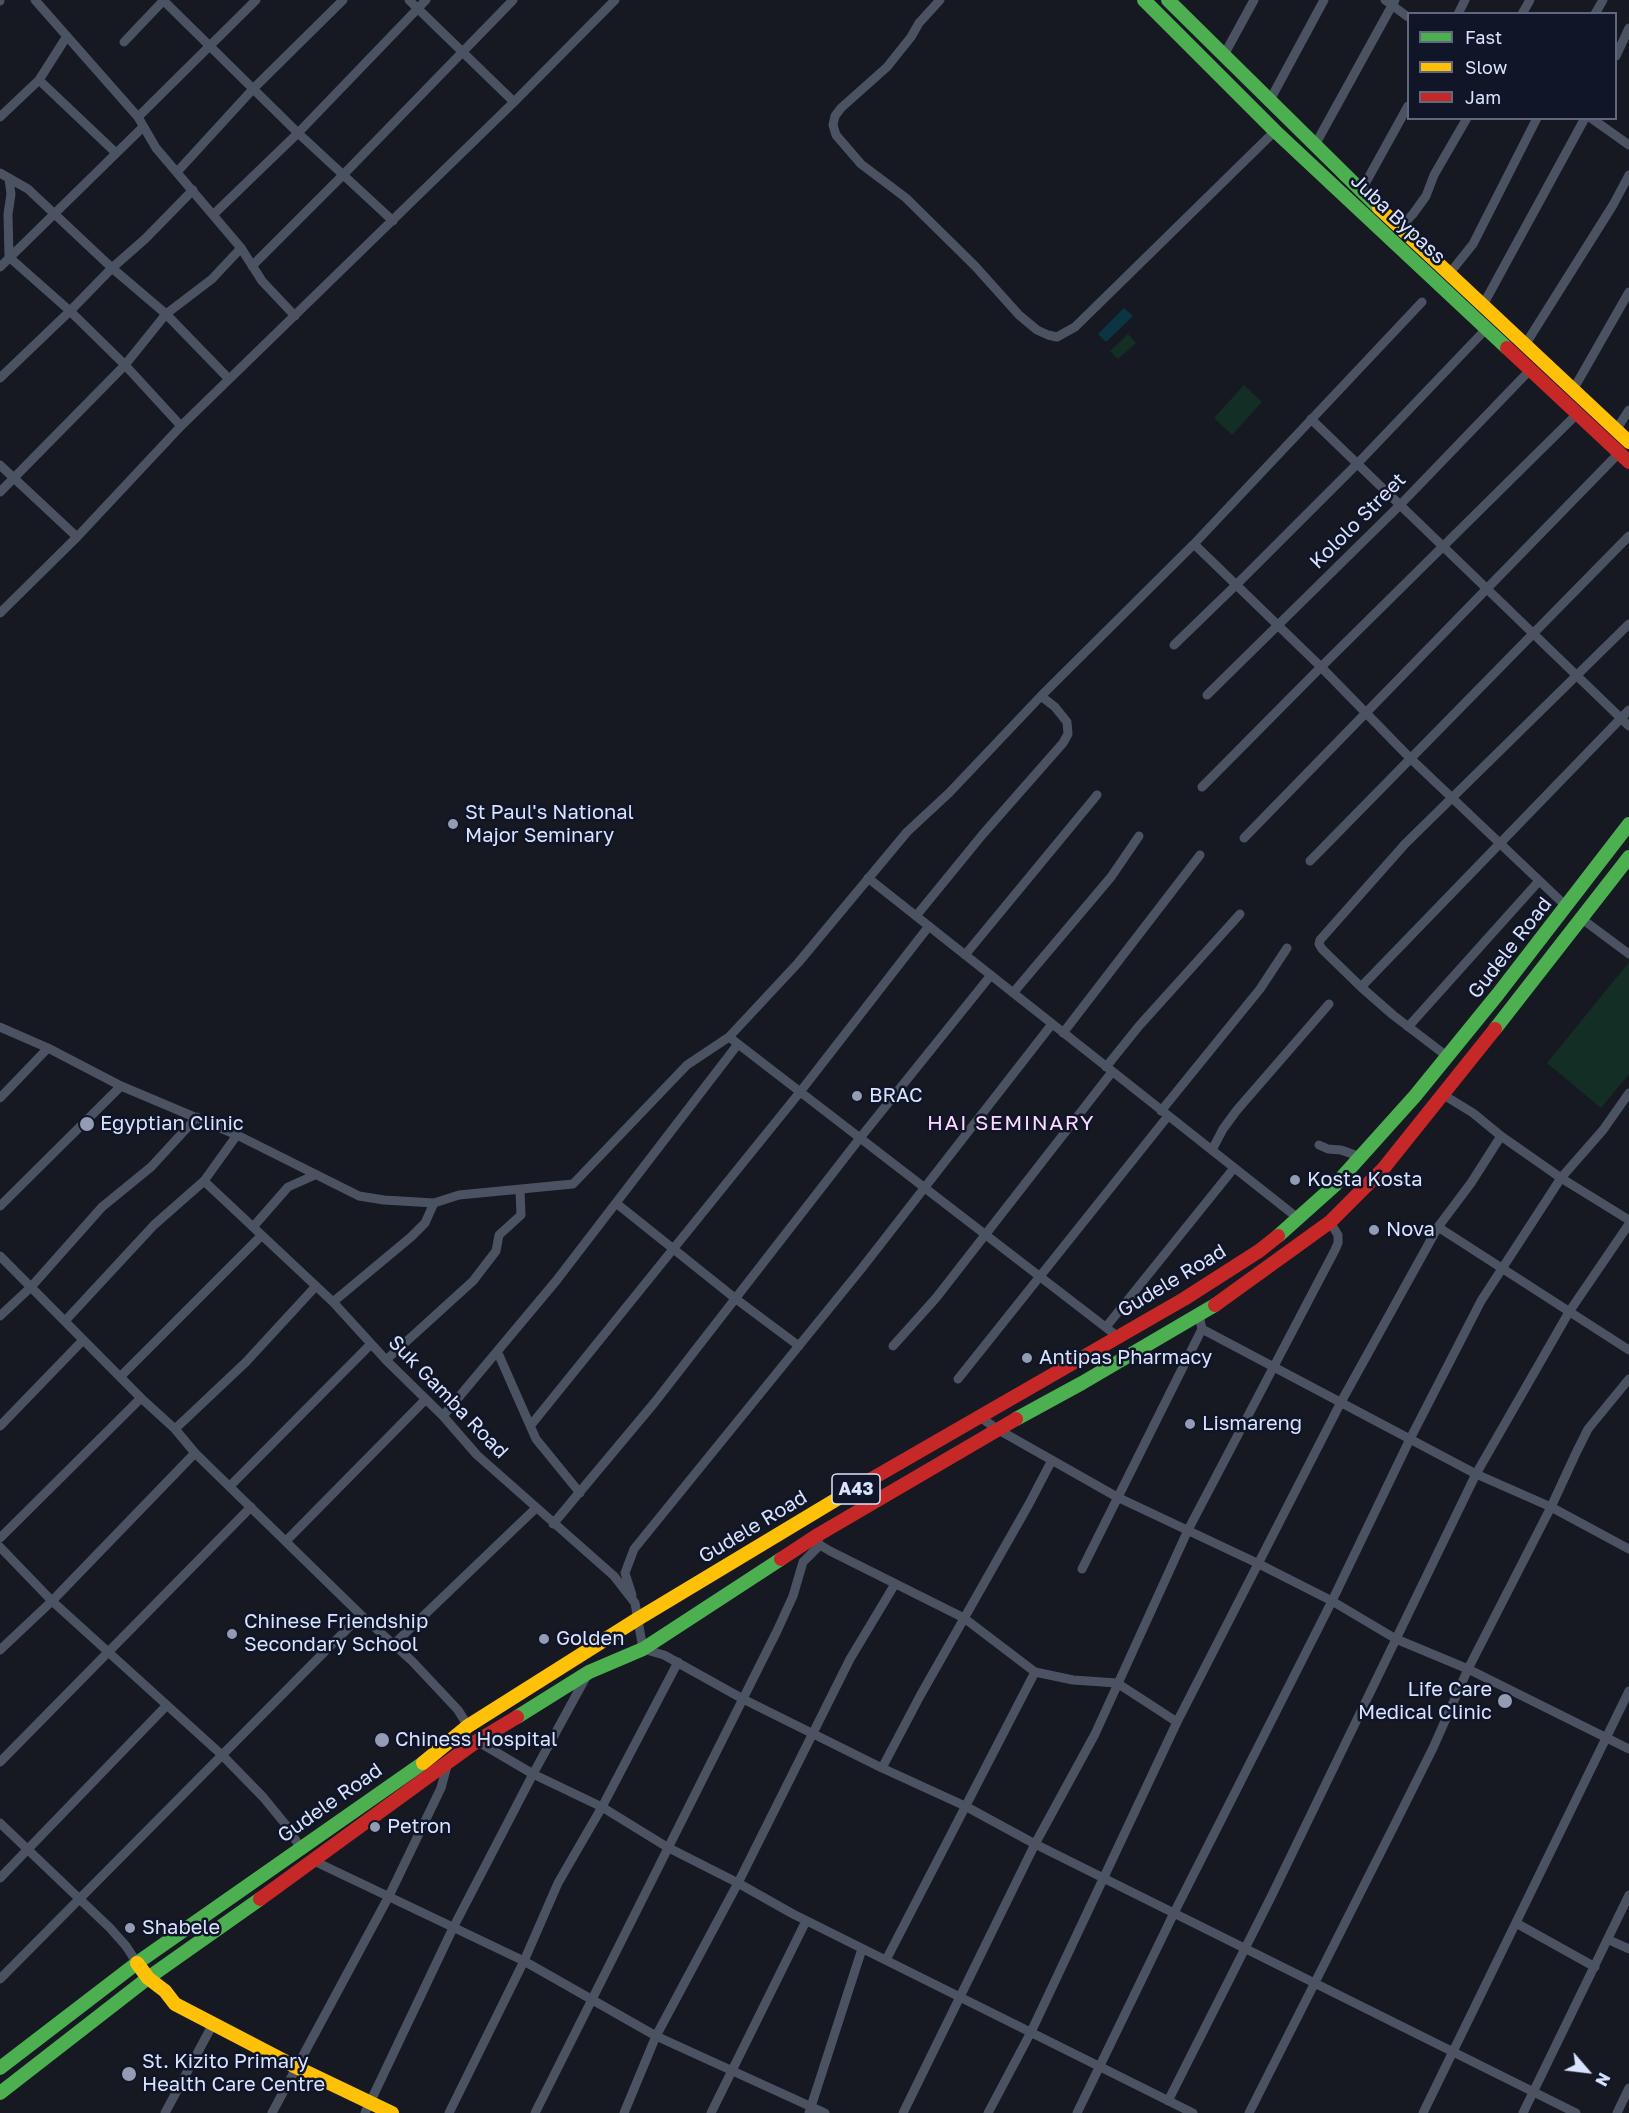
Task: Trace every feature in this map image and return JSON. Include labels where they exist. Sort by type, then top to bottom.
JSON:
[{"type":"main road","name":"Juba Bypass","points":[[1144,0],[1275,131],[1624,458]]},
{"type":"main road","name":"Juba Bypass","points":[[1176,3],[1224,55],[1400,228],[1629,442]]},
{"type":"main road","name":"Gudele Road","points":[[0,2068],[137,1963],[438,1752],[468,1726],[636,1620],[1220,1277],[1259,1251],[1299,1220],[1335,1185],[1415,1096],[1567,907],[1629,824]]},
{"type":"main road","name":"Gudele Road","points":[[0,2093],[148,1978],[315,1861],[477,1741],[589,1672],[643,1649],[997,1429],[1200,1322],[1330,1222],[1383,1169],[1629,857]]},
{"type":"main road","points":[[1415,1096],[1429,1110]]},
{"type":"main road","points":[[137,1963],[148,1978],[165,1991],[175,2004],[296,2067],[368,2108],[392,2113]]},
{"type":"street","points":[[35,0],[138,117],[156,148],[214,214],[241,248],[262,281],[295,316]]},
{"type":"street","points":[[124,42],[164,0],[297,133],[393,220]]},
{"type":"street","points":[[138,117],[256,0]]},
{"type":"street","points":[[177,172],[253,89],[343,0]]},
{"type":"street","points":[[409,0],[514,102]]},
{"type":"street","points":[[214,214],[297,133],[426,0]]},
{"type":"street","points":[[252,266],[513,0]]},
{"type":"street","points":[[0,613],[181,426],[514,102],[615,0]]},
{"type":"street","points":[[940,0],[919,23],[887,67],[841,108],[835,116],[833,125],[836,135],[861,164],[906,198],[975,266],[1019,315],[1048,336],[1057,337],[1075,327],[1275,131]]},
{"type":"street","points":[[1224,55],[1254,0]]},
{"type":"street","points":[[1270,100],[1324,0]]},
{"type":"street","points":[[1315,145],[1391,2],[1407,16]]},
{"type":"street","points":[[1617,54],[1629,28]]},
{"type":"street","points":[[0,117],[39,80],[67,36]]},
{"type":"street","points":[[39,80],[116,153]]},
{"type":"street","points":[[1361,190],[1407,108]]},
{"type":"street","points":[[1400,228],[1426,196],[1434,175],[1466,120]]},
{"type":"street","points":[[1449,274],[1473,243],[1536,120]]},
{"type":"street","points":[[1483,305],[1584,120]]},
{"type":"street","points":[[1594,120],[1629,145]]},
{"type":"street","points":[[0,267],[143,127]]},
{"type":"street","points":[[0,173],[28,189],[112,268],[166,314],[229,380]]},
{"type":"street","points":[[1525,345],[1601,221],[1613,206],[1629,175]]},
{"type":"street","points":[[9,179],[11,194],[8,214],[9,257],[70,311],[125,365],[181,426]]},
{"type":"street","points":[[0,378],[112,268],[146,239],[193,190]]},
{"type":"street","points":[[0,492],[125,365],[166,314],[213,279],[241,248]]},
{"type":"street","points":[[1573,390],[1629,292]]},
{"type":"street","points":[[0,1027],[48,1048],[121,1086],[237,1135],[359,1196],[434,1203],[459,1195],[573,1184],[687,1065],[729,1037],[798,963],[907,832],[1194,544],[1422,302]]},
{"type":"street","points":[[1174,645],[1357,464],[1486,328]]},
{"type":"street","name":"Kololo Street","points":[[1207,695],[1400,505],[1530,370]]},
{"type":"street","points":[[1616,429],[1629,410]]},
{"type":"street","points":[[1202,787],[1577,414]]},
{"type":"street","points":[[1311,419],[1629,726]]},
{"type":"street","points":[[1244,838],[1488,589],[1624,458]]},
{"type":"street","points":[[0,465],[76,537]]},
{"type":"street","points":[[1310,861],[1629,536]]},
{"type":"street","points":[[1194,544],[1279,625],[1410,758],[1567,907]]},
{"type":"street","points":[[1448,1057],[1361,987],[1322,949],[1319,944],[1320,940],[1405,844],[1629,624]]},
{"type":"street","points":[[916,916],[1068,734],[1067,723],[1055,707],[1041,696]]},
{"type":"street","points":[[1361,987],[1629,710]]},
{"type":"street","points":[[965,955],[1097,795]]},
{"type":"street","points":[[1013,993],[1111,877],[1139,836]]},
{"type":"street","points":[[1063,1033],[1200,855]]},
{"type":"street","points":[[868,878],[1299,1220]]},
{"type":"street","points":[[1408,1027],[1539,881]]},
{"type":"street","points":[[893,1346],[936,1298],[1109,1069],[1240,914]]},
{"type":"street","points":[[1582,919],[1629,954]]},
{"type":"street","points":[[531,1425],[800,1092],[929,926]]},
{"type":"street","points":[[958,1379],[1040,1277],[1260,989],[1287,948]]},
{"type":"street","points":[[553,1524],[736,1299],[860,1138],[991,975]]},
{"type":"street","points":[[1212,1150],[1237,1110],[1329,1004]]},
{"type":"street","points":[[1052,1024],[799,1346],[634,1549],[625,1573],[635,1603],[636,1620],[643,1649],[658,1652],[812,1734],[965,1806],[1035,1844],[1576,2113]]},
{"type":"street","points":[[729,1037],[1117,1336]]},
{"type":"street","points":[[443,1416],[498,1353],[738,1044]]},
{"type":"street","points":[[0,1098],[48,1048]]},
{"type":"street","points":[[0,1206],[121,1086]]},
{"type":"street","points":[[1077,2113],[1174,1913],[1481,1301],[1561,1178],[1603,1131],[1629,1092]]},
{"type":"street","points":[[1168,2101],[1245,1949],[1476,1474],[1569,1311],[1629,1222],[1561,1178],[1501,1136],[1473,1113],[1442,1094]]},
{"type":"street","points":[[0,1316],[30,1287],[102,1207],[151,1167],[197,1118]]},
{"type":"street","points":[[65,1321],[154,1225],[204,1181],[237,1135]]},
{"type":"street","points":[[988,2113],[1031,2032],[1105,1879],[1177,1722],[1341,1402],[1438,1227],[1471,1183],[1501,1136]]},
{"type":"street","points":[[1319,1144],[1328,1149],[1341,1150],[1361,1157]]},
{"type":"street","points":[[1106,1327],[1234,1168]]},
{"type":"street","points":[[253,1227],[288,1187],[315,1174]]},
{"type":"street","name":"Suk Gamba Road","points":[[204,1181],[333,1302],[386,1360],[443,1416],[477,1455],[614,1576],[635,1603]]},
{"type":"street","points":[[386,1360],[473,1281],[496,1251],[499,1235],[520,1215],[520,1190]]},
{"type":"street","points":[[333,1302],[418,1230],[425,1223],[434,1203]]},
{"type":"street","points":[[616,1203],[673,1250],[799,1346]]},
{"type":"street","points":[[903,2113],[1035,1844],[1095,1734],[1188,1530],[1338,1243],[1338,1235],[1330,1222]]},
{"type":"street","points":[[1438,1227],[1629,1350]]},
{"type":"street","points":[[120,1377],[261,1236]]},
{"type":"street","points":[[0,1256],[141,1398],[175,1429],[195,1453],[287,1540],[361,1615],[394,1644],[458,1710],[468,1726]]},
{"type":"street","points":[[175,1429],[246,1362],[316,1286]]},
{"type":"street","points":[[1082,1569],[1200,1322],[1274,1368],[1476,1474],[1551,1507],[1629,1549]]},
{"type":"street","points":[[0,1426],[83,1340]]},
{"type":"street","points":[[230,1486],[371,1344]]},
{"type":"street","points":[[498,1353],[536,1439],[580,1493]]},
{"type":"street","points":[[1249,2113],[1433,1748],[1468,1669],[1588,1429],[1629,1379]]},
{"type":"street","points":[[0,1538],[141,1398]]},
{"type":"street","points":[[287,1540],[426,1399]]},
{"type":"street","points":[[980,1417],[1117,1497],[1332,1601],[1396,1639],[1468,1669],[1629,1749]]},
{"type":"street","points":[[0,1650],[52,1601],[195,1453]]},
{"type":"street","points":[[882,1768],[1052,1460]]},
{"type":"street","points":[[0,1762],[251,1507]]},
{"type":"street","points":[[394,1644],[536,1508]]},
{"type":"street","points":[[535,2113],[743,1699],[793,1596],[803,1562],[818,1541],[895,1584],[964,1618],[1035,1672],[1073,1680],[1117,1683],[1177,1722]]},
{"type":"street","points":[[0,1547],[52,1601],[223,1756],[286,1825],[300,1847]]},
{"type":"street","points":[[624,2113],[656,2036],[738,1882],[850,1659],[895,1584]]},
{"type":"street","points":[[0,1979],[361,1615]]},
{"type":"street","points":[[449,2113],[524,1961],[558,1883],[602,1807],[678,1662]]},
{"type":"street","points":[[368,2108],[453,1928],[589,1672]]},
{"type":"street","points":[[886,1960],[1035,1672]]},
{"type":"street","points":[[1423,2113],[1629,1690]]},
{"type":"street","points":[[0,1878],[166,1706]]},
{"type":"street","points":[[477,1741],[533,1774],[602,1807],[667,1847],[738,1882],[806,1921],[1193,2113]]},
{"type":"street","points":[[272,2113],[389,1896],[441,1788],[449,1761]]},
{"type":"street","points":[[0,1824],[110,1928],[137,1963]]},
{"type":"street","points":[[315,1861],[524,1961],[656,2036],[810,2109],[825,2113]]},
{"type":"street","points":[[1523,2113],[1629,1895]]},
{"type":"street","points":[[711,2113],[806,1921]]},
{"type":"street","points":[[1516,1923],[1595,1966]]},
{"type":"street","points":[[1609,1940],[1629,1949]]},
{"type":"street","points":[[810,2109],[862,1949]]},
{"type":"street","points":[[165,2113],[213,2024]]},
{"type":"street","points":[[1617,2113],[1629,2088]]},
{"type":"green space","points":[[1128,334],[1136,343],[1118,359],[1110,351]]},
{"type":"green space","points":[[1244,385],[1262,402],[1232,435],[1214,418]]},
{"type":"green space","points":[[1629,962],[1629,1074],[1601,1108],[1547,1063]]},
{"type":"water","points":[[1124,308],[1133,316],[1106,342],[1098,334]]},
{"type":"traffic: fast","points":[[1144,0],[1275,131],[1507,348]]},
{"type":"traffic: fast","points":[[1168,0],[1379,208]]},
{"type":"traffic: fast","points":[[1278,1236],[1335,1185],[1415,1096],[1498,994],[1629,824]]},
{"type":"traffic: fast","points":[[1495,1029],[1629,857]]},
{"type":"traffic: fast","points":[[1016,1419],[1215,1305]]},
{"type":"traffic: fast","points":[[517,1717],[589,1672],[643,1649],[781,1559]]},
{"type":"traffic: fast","points":[[0,2068],[137,1963],[423,1763]]},
{"type":"traffic: fast","points":[[0,2093],[148,1978],[260,1899]]},
{"type":"traffic: slow","points":[[1379,208],[1629,442]]},
{"type":"traffic: slow","points":[[423,1763],[468,1726],[636,1620],[842,1496]]},
{"type":"traffic: slow","points":[[137,1963],[148,1978],[165,1991],[175,2004],[296,2067],[392,2113]]},
{"type":"traffic: jam","points":[[1507,348],[1629,462]]},
{"type":"traffic: jam","points":[[1215,1305],[1330,1222],[1383,1169],[1495,1029]]},
{"type":"traffic: jam","points":[[842,1496],[1184,1299],[1259,1251],[1278,1236]]},
{"type":"traffic: jam","points":[[781,1559],[816,1536],[1016,1419]]},
{"type":"traffic: jam","points":[[260,1899],[477,1741],[517,1717]]},
{"type":"place","name":"St Paul's National Major Seminary","points":[[453,824]]},
{"type":"place","name":"BRAC","points":[[857,1096]]},
{"type":"place","name":"Egyptian Clinic","points":[[87,1124]]},
{"type":"place","name":"Kosta Kosta","points":[[1295,1180]]},
{"type":"place","name":"Nova","points":[[1374,1230]]},
{"type":"place","name":"Antipas Pharmacy","points":[[1027,1358]]},
{"type":"place","name":"Lismareng","points":[[1190,1424]]},
{"type":"place","name":"Chinese Friendship Secondary School","points":[[232,1634]]},
{"type":"place","name":"Golden","points":[[544,1639]]},
{"type":"place","name":"Life Care Medical Clinic","points":[[1505,1701]]},
{"type":"place","name":"Chiness Hospital","points":[[382,1740]]},
{"type":"place","name":"Petron","points":[[375,1827]]},
{"type":"place","name":"Shabele","points":[[130,1928]]},
{"type":"place","name":"St. Kizito Primary Health Care Centre","points":[[129,2074]]},
{"type":"district","name":"HAI SEMINARY","points":[[1011,1123]]}]
